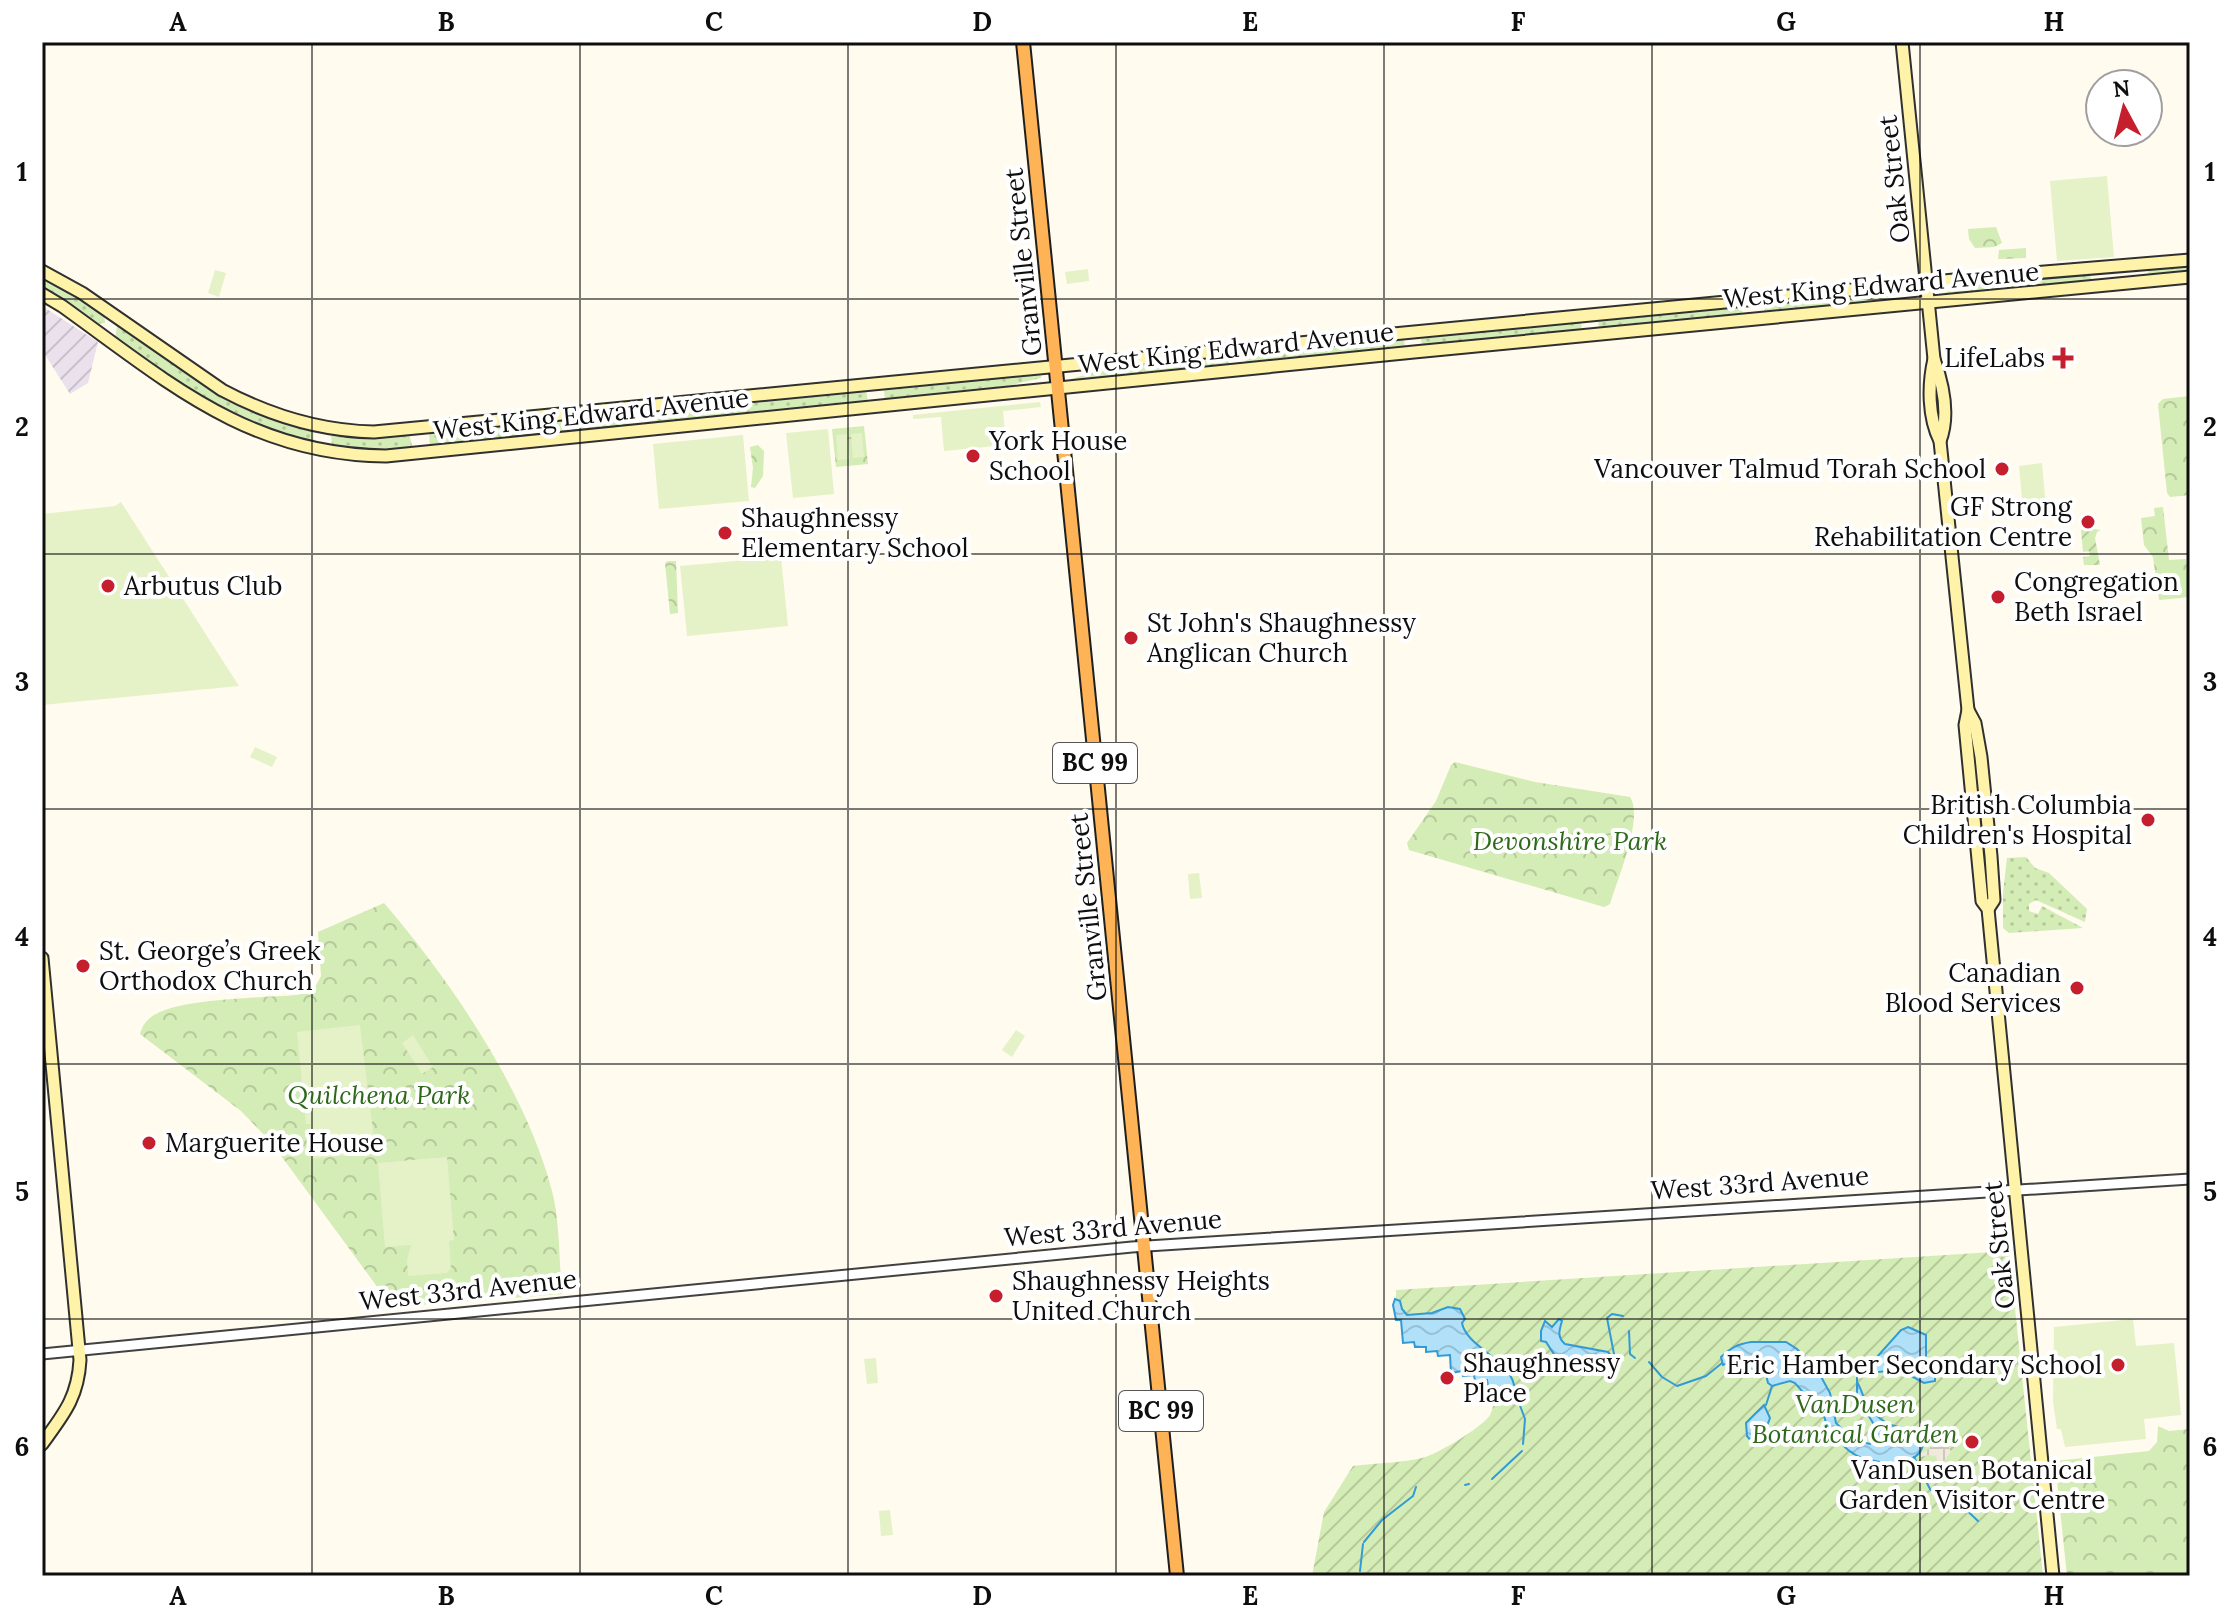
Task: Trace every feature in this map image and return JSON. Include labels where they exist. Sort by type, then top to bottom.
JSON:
[{"type":"highway","name":"Granville Street","points":[[1023,42],[1177,1576]]},
{"type":"main road","name":"Oak Street","points":[[1902,42],[1934,359],[1941,378],[1945,416],[1940,441],[1968,710],[1965,725],[1982,901],[1988,909],[2053,1576]]},
{"type":"main road","name":"West King Edward Avenue","points":[[42,271],[82,293],[240,400],[303,423],[354,432],[407,431],[2190,260]]},
{"type":"main road","points":[[2091,268],[2096,286]]},
{"type":"main road","name":"West King Edward Avenue","points":[[42,294],[209,409],[235,423],[301,447],[361,456],[423,453],[2190,277]]},
{"type":"main road","points":[[42,958],[80,1350],[77,1390],[42,1444]]},
{"type":"street","name":"West 33rd Avenue","points":[[42,1354],[1144,1246],[2190,1179]]},
{"type":"shaded area","points":[[42,306],[98,342],[88,383],[70,394],[42,350]]},
{"type":"shaded area","points":[[1945,1429],[1958,1435],[1956,1444],[1948,1446],[1951,1452],[1939,1468],[1936,1456],[1919,1455],[1929,1449]]},
{"type":"green space","points":[[2107,176],[2114,257],[2057,261],[2050,181]]},
{"type":"green space","points":[[1996,227],[2002,243],[1994,247],[1975,248],[1969,239],[1968,229]]},
{"type":"green space","points":[[2026,248],[2026,258],[1998,259],[1999,250]]},
{"type":"green space","points":[[2190,264],[2190,273],[2149,277],[2148,269]]},
{"type":"green space","points":[[1088,269],[1089,281],[1067,284],[1065,272]]},
{"type":"green space","points":[[215,270],[226,273],[219,297],[208,293]]},
{"type":"green space","points":[[2088,273],[2092,280],[2087,283],[1949,295],[1942,293],[1986,282]]},
{"type":"green space","points":[[42,278],[104,313],[105,323],[95,324],[65,301],[42,290]]},
{"type":"green space","points":[[1909,289],[1909,292],[1854,305],[1764,313],[1766,303]]},
{"type":"green space","points":[[1740,305],[1744,316],[1599,329],[1598,320]]},
{"type":"green space","points":[[1581,321],[1582,332],[1422,348],[1423,336]]},
{"type":"green space","points":[[118,322],[211,386],[313,429],[314,445],[266,432],[200,398],[115,338]]},
{"type":"green space","points":[[1404,339],[1405,350],[1246,365],[1245,355],[1248,354]]},
{"type":"green space","points":[[1228,356],[1229,367],[1078,382],[1071,379],[1150,363]]},
{"type":"green space","points":[[1034,373],[1041,375],[1041,378],[977,393],[885,403],[884,387]]},
{"type":"green space","points":[[866,389],[868,404],[647,426],[645,411]]},
{"type":"green space","points":[[2190,396],[2190,495],[2170,497],[2167,493],[2158,404],[2163,399]]},
{"type":"green space","points":[[1040,402],[1041,407],[1003,411],[1006,445],[944,451],[941,417],[913,419],[913,415]]},
{"type":"green space","points":[[628,412],[629,428],[544,436],[543,421]]},
{"type":"green space","points":[[514,424],[516,439],[430,447],[429,432]]},
{"type":"green space","points":[[864,426],[868,464],[836,467],[832,429]]},
{"type":"green space","points":[[828,429],[834,494],[793,498],[786,433]]},
{"type":"green space","points":[[331,433],[409,434],[413,449],[332,449]]},
{"type":"green space","points":[[862,433],[864,457],[853,458],[851,434]]},
{"type":"green space","points":[[847,434],[850,459],[838,460],[836,435]]},
{"type":"green space","points":[[743,435],[749,501],[659,509],[653,444]]},
{"type":"green space","points":[[758,445],[764,451],[763,476],[755,488],[751,487],[753,468],[750,447]]},
{"type":"green space","points":[[2042,463],[2046,508],[2023,510],[2019,466]]},
{"type":"green space","name":"Arbutus Club","points":[[121,502],[239,686],[42,705],[42,514],[115,506]]},
{"type":"green space","points":[[2163,507],[2169,560],[2186,559],[2190,597],[2159,600],[2153,557],[2144,545],[2141,518],[2155,516],[2154,508]]},
{"type":"green space","points":[[2081,530],[2101,530],[2095,538],[2100,565],[2084,565],[2083,557],[2090,556],[2089,551],[2083,552]]},
{"type":"green space","points":[[781,557],[788,626],[687,636],[680,566]]},
{"type":"green space","points":[[676,561],[678,613],[670,614],[665,563]]},
{"type":"green space","points":[[255,747],[277,757],[272,767],[250,757]]},
{"type":"green space","name":"Devonshire Park","points":[[1455,762],[1535,782],[1630,797],[1634,819],[1632,834],[1610,904],[1604,907],[1409,850],[1407,843],[1436,801]]},
{"type":"green space","points":[[2026,857],[2035,868],[2049,873],[2087,909],[2085,922],[2036,900],[2029,904],[2029,911],[2038,914],[2042,906],[2083,928],[2009,933],[2003,928],[2007,858]]},
{"type":"green space","points":[[1199,873],[1202,898],[1190,899],[1188,874]]},
{"type":"green space","name":"Quilchena Park","points":[[384,903],[460,1002],[505,1076],[524,1115],[540,1153],[555,1203],[562,1294],[392,1307],[271,1142],[241,1111],[140,1034],[150,1018],[173,1007],[313,991],[321,976],[318,932]]},
{"type":"green space","points":[[360,1025],[375,1147],[371,1152],[312,1159],[308,1134],[311,1124],[306,1124],[297,1032]]},
{"type":"green space","points":[[1016,1030],[1025,1036],[1012,1057],[1002,1050]]},
{"type":"green space","points":[[413,1035],[433,1067],[422,1074],[402,1043]]},
{"type":"green space","points":[[447,1157],[454,1240],[449,1241],[451,1268],[447,1273],[408,1276],[407,1260],[411,1245],[385,1247],[378,1163]]},
{"type":"green space","name":"VanDusen Botanical Garden","points":[[2009,1251],[2043,1576],[1312,1576],[1324,1512],[1353,1466],[1429,1456],[1459,1440],[1486,1420],[1493,1408],[1494,1396],[1489,1393],[1487,1380],[1475,1381],[1474,1375],[1463,1376],[1462,1371],[1451,1373],[1450,1355],[1438,1356],[1437,1351],[1426,1352],[1426,1347],[1415,1347],[1414,1342],[1403,1343],[1401,1320],[1396,1320],[1393,1305],[1396,1303],[1396,1290]]},
{"type":"green space","points":[[2133,1319],[2136,1346],[2174,1343],[2181,1415],[2144,1419],[2146,1439],[2065,1447],[2061,1429],[2057,1429],[2053,1402],[2054,1327]]},
{"type":"green space","points":[[876,1358],[878,1383],[867,1384],[864,1359]]},
{"type":"green space","points":[[2158,1426],[2169,1431],[2190,1429],[2190,1576],[2067,1576],[2055,1461],[2149,1451],[2157,1442]]},
{"type":"green space","points":[[890,1510],[893,1535],[881,1536],[879,1511]]},
{"type":"water","points":[[1395,1299],[1400,1301],[1407,1315],[1432,1313],[1448,1307],[1460,1309],[1466,1332],[1507,1371],[1515,1392],[1491,1396],[1487,1380],[1475,1381],[1474,1375],[1463,1376],[1462,1371],[1451,1373],[1450,1355],[1438,1356],[1437,1351],[1426,1352],[1426,1347],[1415,1347],[1414,1342],[1403,1343],[1401,1320],[1396,1320],[1393,1305]]},
{"type":"water","points":[[1559,1319],[1562,1321],[1560,1336],[1565,1344],[1608,1352],[1614,1359],[1614,1365],[1588,1368],[1559,1362],[1546,1342],[1541,1341],[1541,1331],[1545,1321],[1552,1327]]},
{"type":"water","points":[[1908,1327],[1926,1335],[1926,1357],[1935,1374],[1935,1381],[1924,1383],[1900,1370],[1867,1373],[1868,1367],[1901,1330]]},
{"type":"water","points":[[1751,1342],[1786,1342],[1797,1349],[1819,1373],[1830,1393],[1836,1423],[1853,1440],[1870,1444],[1875,1439],[1873,1423],[1857,1396],[1857,1382],[1871,1410],[1889,1424],[1920,1433],[1924,1441],[1922,1448],[1910,1459],[1890,1463],[1854,1454],[1836,1437],[1824,1416],[1795,1383],[1790,1381],[1772,1386],[1765,1371],[1758,1367],[1752,1369],[1733,1361],[1723,1365],[1721,1357],[1724,1354]]},
{"type":"water","points":[[1764,1405],[1770,1418],[1763,1436],[1752,1442],[1747,1436],[1746,1423]]},
{"type":"waterway","points":[[1614,1354],[1607,1318],[1612,1314],[1623,1316]]},
{"type":"waterway","points":[[1629,1331],[1630,1354],[1635,1358]]},
{"type":"waterway","points":[[1649,1362],[1662,1377],[1677,1386],[1706,1376],[1722,1363]]},
{"type":"waterway","points":[[1857,1382],[1857,1374],[1866,1370]]},
{"type":"waterway","points":[[1766,1405],[1772,1386]]},
{"type":"waterway","points":[[1515,1392],[1525,1419],[1523,1444]]},
{"type":"waterway","points":[[1492,1479],[1522,1451]]},
{"type":"waterway","points":[[1914,1457],[1930,1489],[1942,1501],[1960,1504],[1978,1521]]},
{"type":"waterway","points":[[1465,1485],[1469,1484]]},
{"type":"waterway","points":[[1364,1542],[1382,1520],[1413,1496],[1416,1487]]},
{"type":"waterway","points":[[1360,1571],[1363,1544]]},
{"type":"place","name":"LifeLabs","points":[[2063,358]]},
{"type":"place","name":"York House School","points":[[973,456]]},
{"type":"place","name":"Vancouver Talmud Torah School","points":[[2002,469]]},
{"type":"place","name":"GF Strong Rehabilitation Centre","points":[[2088,522]]},
{"type":"place","name":"Shaughnessy Elementary School","points":[[725,533]]},
{"type":"place","name":"Arbutus Club","points":[[108,586]]},
{"type":"place","name":"Congregation Beth Israel","points":[[1998,597]]},
{"type":"place","name":"St John's Shaughnessy Anglican Church","points":[[1131,638]]},
{"type":"place","name":"British Columbia Children's Hospital","points":[[2148,820]]},
{"type":"place","name":"St. George’s Greek Orthodox Church","points":[[83,966]]},
{"type":"place","name":"Canadian Blood Services","points":[[2077,988]]},
{"type":"place","name":"Marguerite House","points":[[149,1143]]},
{"type":"place","name":"Shaughnessy Heights United Church","points":[[996,1296]]},
{"type":"place","name":"Eric Hamber Secondary School","points":[[2118,1365]]},
{"type":"place","name":"Shaughnessy Place","points":[[1447,1378]]},
{"type":"place","name":"VanDusen Botanical Garden Visitor Centre","points":[[1972,1442]]}]
